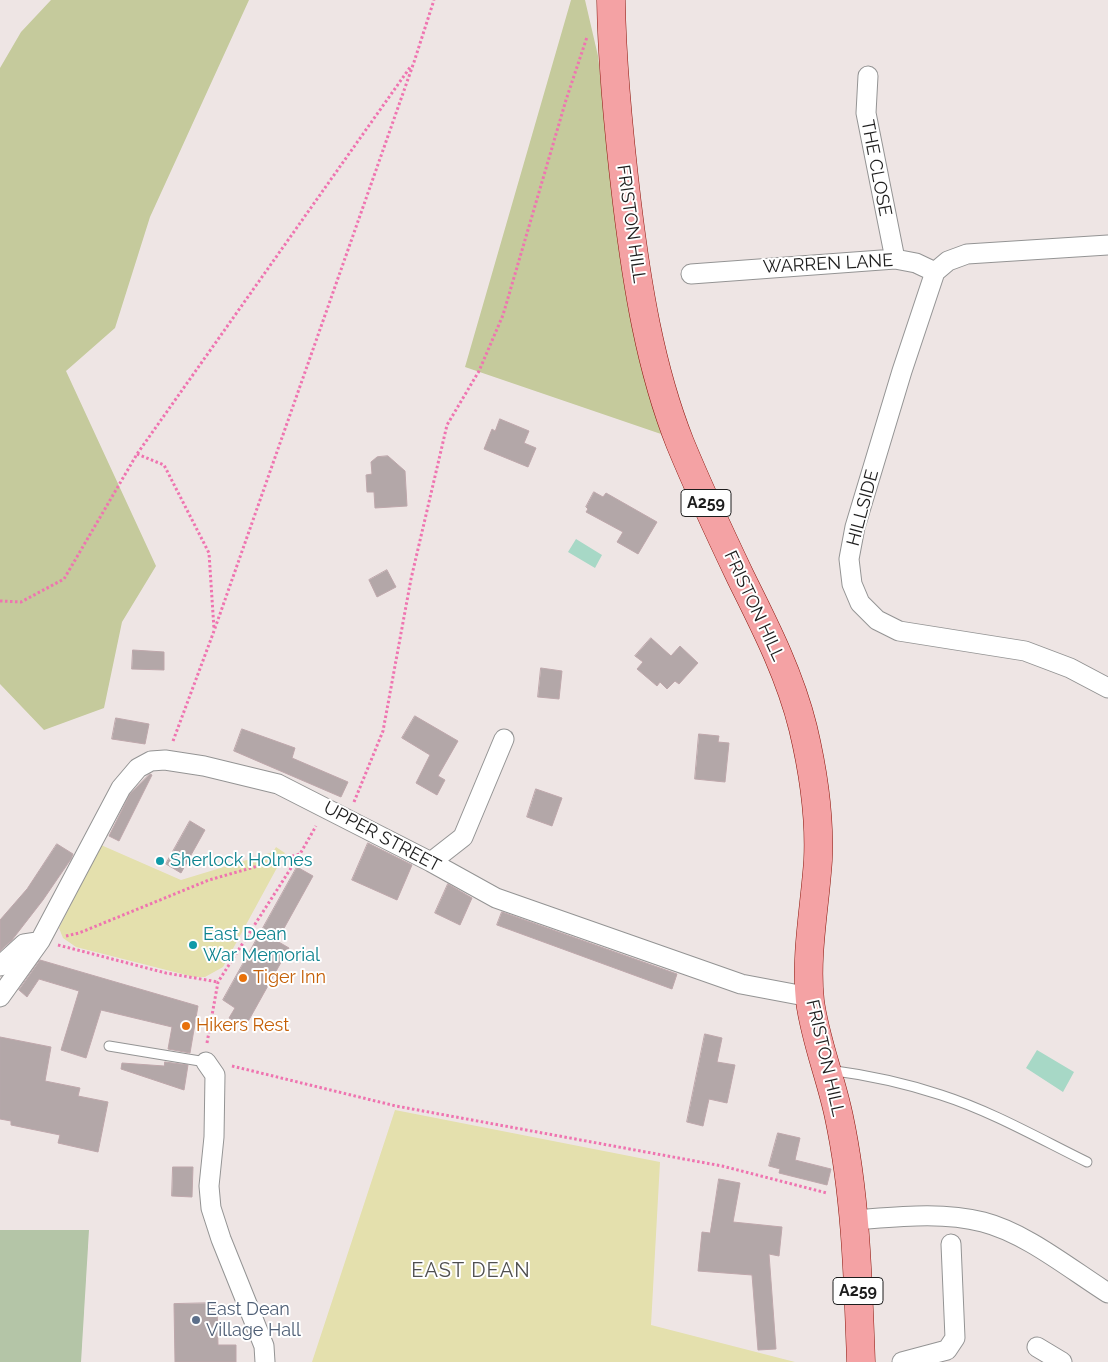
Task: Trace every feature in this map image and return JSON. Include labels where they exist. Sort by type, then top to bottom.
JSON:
[{"type":"main road","name":"FRISTON HILL","points":[[611,0],[612,54],[617,117],[633,248],[645,324],[659,381],[679,440],[708,509],[777,652],[802,725],[808,753],[815,790],[818,855],[810,997],[814,1026],[839,1117],[852,1208]]},
{"type":"main road","name":"A259","points":[[852,1208],[861,1362]]},
{"type":"street","name":"THE CLOSE","points":[[868,76],[866,113],[895,259]]},
{"type":"street","points":[[935,272],[948,261],[967,254],[1108,245]]},
{"type":"street","name":"WARREN LANE","points":[[690,274],[895,259],[916,263],[935,272]]},
{"type":"street","name":"HILLSIDE","points":[[935,272],[854,527],[849,559],[852,584],[860,603],[877,620],[898,631],[1025,651],[1070,668],[1108,688]]},
{"type":"street","points":[[431,862],[463,837],[504,739]]},
{"type":"street","name":"UPPER STREET","points":[[0,997],[40,941],[121,788],[138,768],[151,761],[165,760],[204,766],[278,784],[326,807],[496,898],[741,984],[810,997]]},
{"type":"street","points":[[0,966],[24,944],[40,941]]},
{"type":"street","points":[[206,1062],[215,1075],[214,1137],[209,1186],[211,1208],[221,1239],[264,1346],[265,1362]]},
{"type":"street","points":[[852,1208],[947,1216],[982,1222],[1015,1234],[1108,1293]]},
{"type":"street","points":[[902,1362],[947,1350],[955,1338],[951,1244]]},
{"type":"street","points":[[1037,1347],[1062,1362]]},
{"type":"lane","points":[[109,1046],[206,1062]]},
{"type":"lane","points":[[827,1070],[861,1074],[942,1095],[1020,1129],[1087,1162]]},
{"type":"path","points":[[165,760],[214,631],[414,62],[434,0]]},
{"type":"path","points":[[347,818],[365,779],[382,731],[411,579],[447,424],[479,371],[503,315],[566,100],[590,29]]},
{"type":"path","points":[[0,602],[22,602],[64,579],[137,454],[414,62]]},
{"type":"path","points":[[137,454],[164,465],[209,553],[214,631]]},
{"type":"path","points":[[326,807],[300,854],[218,982],[208,1031],[206,1062],[222,1064],[396,1106],[722,1166],[831,1194],[852,1208]]},
{"type":"path","points":[[40,941],[79,933],[209,880],[300,854]]},
{"type":"path","points":[[40,941],[166,973],[218,982]]},
{"type":"shaded area","points":[[51,0],[249,0],[150,217],[115,328],[66,371],[156,566],[122,622],[104,708],[44,730],[0,684],[0,68],[21,32]]},
{"type":"shaded area","points":[[571,0],[585,0],[598,56],[620,257],[648,389],[661,434],[465,367]]},
{"type":"shaded area","points":[[576,539],[602,555],[595,568],[568,552]]},
{"type":"shaded area","points":[[101,845],[181,880],[273,852],[276,847],[285,853],[223,967],[205,977],[194,977],[76,947],[63,938],[59,928]]},
{"type":"shaded area","points":[[1037,1050],[1074,1072],[1063,1092],[1026,1068]]},
{"type":"shaded area","points":[[395,1110],[660,1162],[651,1325],[795,1362],[312,1362]]},
{"type":"shaded area","points":[[0,1230],[89,1230],[81,1362],[0,1362]]},
{"type":"building","points":[[500,419],[529,431],[524,443],[536,448],[528,467],[484,449],[492,429],[495,431]]},
{"type":"building","points":[[388,456],[405,471],[407,506],[375,508],[374,492],[367,492],[366,475],[372,474],[371,462],[377,457]]},
{"type":"building","points":[[594,492],[603,497],[606,493],[657,522],[638,554],[617,542],[623,532],[586,512],[588,509],[586,507]]},
{"type":"building","points":[[387,570],[396,587],[377,597],[369,580]]},
{"type":"building","points":[[651,638],[671,656],[680,646],[698,663],[679,684],[675,681],[667,689],[660,682],[657,686],[637,669],[643,662],[635,656]]},
{"type":"building","points":[[133,650],[164,652],[164,670],[132,669]]},
{"type":"building","points":[[541,668],[562,671],[559,699],[538,697]]},
{"type":"building","points":[[415,716],[458,741],[438,776],[445,780],[437,795],[416,783],[430,755],[402,738]]},
{"type":"building","points":[[116,718],[149,724],[145,744],[112,739]]},
{"type":"building","points":[[242,729],[295,748],[292,758],[348,782],[341,797],[234,751]]},
{"type":"building","points":[[699,734],[719,736],[718,742],[729,743],[725,782],[695,779]]},
{"type":"building","points":[[150,774],[152,775],[119,841],[109,836],[130,794]]},
{"type":"building","points":[[536,789],[562,798],[552,826],[527,817]]},
{"type":"building","points":[[190,821],[205,830],[181,873],[166,864]]},
{"type":"building","points":[[368,843],[412,865],[397,900],[352,880]]},
{"type":"building","points":[[57,844],[73,854],[71,859],[43,900],[12,940],[0,951],[0,920],[27,889]]},
{"type":"building","points":[[297,867],[313,876],[277,941],[289,948],[245,1027],[229,1018],[235,1008],[223,1000]]},
{"type":"building","points":[[448,884],[472,898],[460,925],[435,913]]},
{"type":"building","points":[[502,912],[677,974],[672,989],[497,925]]},
{"type":"building","points":[[40,960],[198,1006],[190,1053],[168,1049],[172,1027],[101,1010],[86,1058],[61,1050],[79,991],[39,979],[27,997],[19,990]]},
{"type":"building","points":[[705,1034],[722,1038],[717,1062],[735,1065],[727,1103],[709,1099],[703,1126],[687,1122]]},
{"type":"building","points":[[0,1037],[51,1047],[45,1081],[80,1088],[78,1096],[108,1102],[98,1152],[58,1143],[60,1135],[11,1125],[11,1121],[0,1119]]},
{"type":"building","points":[[165,1062],[188,1065],[184,1090],[121,1069],[122,1063],[164,1066]]},
{"type":"building","points":[[778,1133],[800,1138],[795,1160],[831,1169],[827,1185],[779,1173],[780,1169],[769,1166]]},
{"type":"building","points":[[173,1167],[193,1167],[192,1197],[172,1196]]},
{"type":"building","points":[[719,1179],[740,1183],[733,1222],[782,1227],[779,1256],[769,1254],[776,1349],[758,1350],[752,1275],[698,1271],[702,1232],[710,1233]]},
{"type":"building","name":"East Dean Village Hall","points":[[217,1303],[218,1345],[236,1345],[236,1362],[175,1362],[174,1304]]},
{"type":"place","name":"Sherlock Holmes","points":[[160,861]]},
{"type":"place","name":"East Dean War Memorial","points":[[193,945]]},
{"type":"place","name":"Tiger Inn","points":[[243,978]]},
{"type":"place","name":"Hikers Rest","points":[[186,1026]]},
{"type":"place","name":"East Dean Village Hall","points":[[196,1320]]},
{"type":"district","name":"EAST DEAN","points":[[471,1271]]}]
